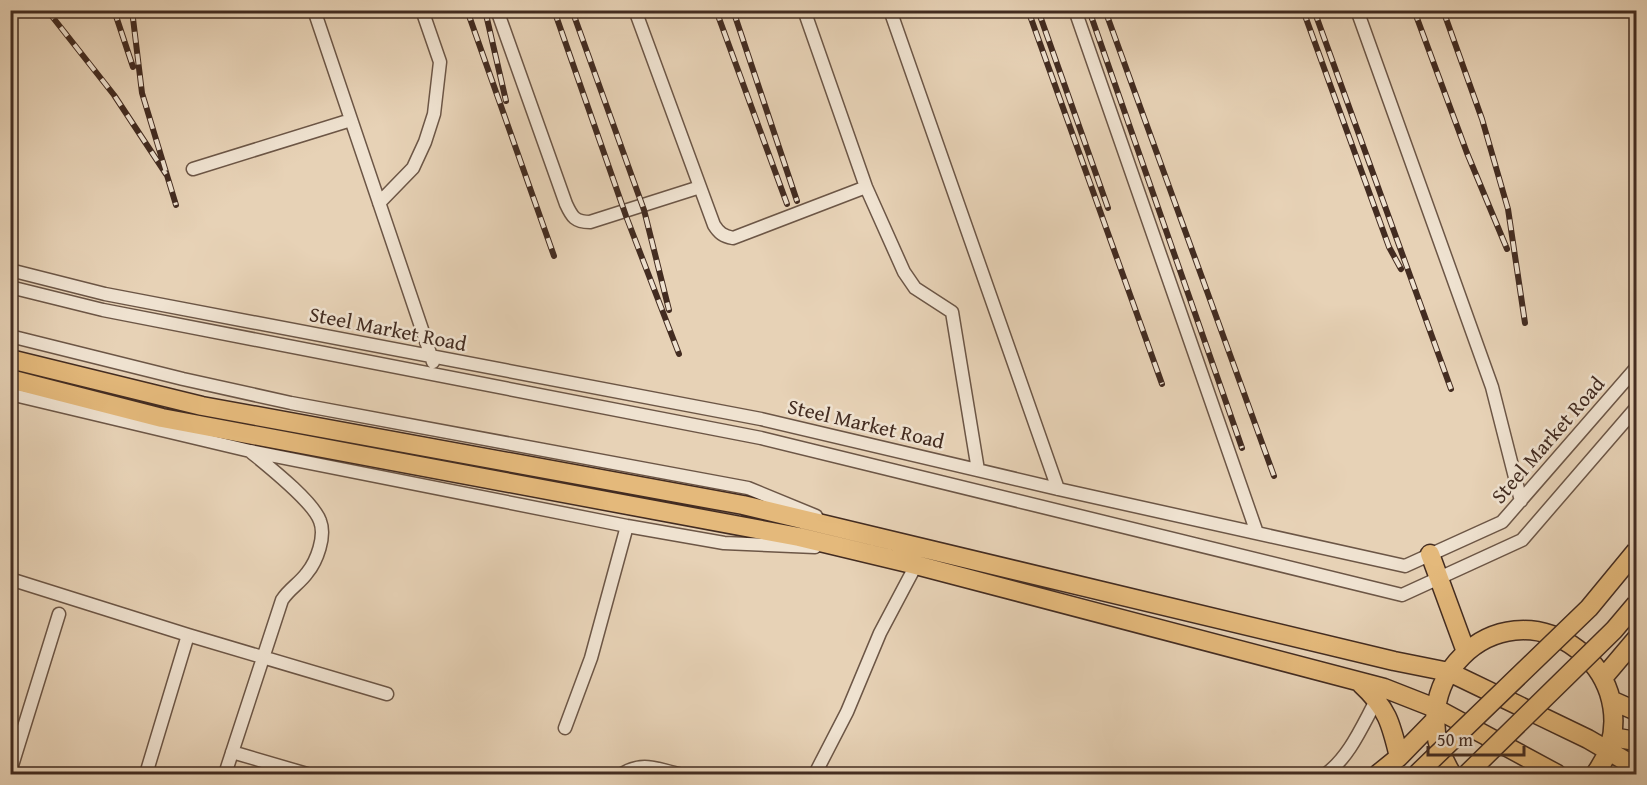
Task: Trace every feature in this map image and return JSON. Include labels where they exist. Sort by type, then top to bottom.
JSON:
[{"type":"highway","points":[[10,359],[202,406],[744,505],[849,539],[916,565],[1384,688],[1557,774]]},
{"type":"highway","points":[[10,379],[162,418],[799,537],[849,539],[1449,672],[1611,744],[1636,766]]},
{"type":"highway","points":[[1417,774],[1589,608],[1636,551]]},
{"type":"highway","points":[[1430,554],[1466,652]]},
{"type":"highway","points":[[1467,774],[1614,630],[1636,604]]},
{"type":"highway","points":[[1452,774],[1440,754],[1435,731],[1435,714],[1442,685],[1449,672],[1466,652],[1495,636],[1518,631],[1540,632],[1562,639],[1590,660],[1603,678],[1611,700],[1611,744],[1595,774]]},
{"type":"highway","points":[[1603,678],[1636,639]]},
{"type":"highway","points":[[1359,682],[1377,699],[1393,731],[1399,758]]},
{"type":"highway","points":[[1611,700],[1636,711]]},
{"type":"highway","points":[[1378,774],[1399,758],[1435,714]]},
{"type":"highway","points":[[1611,744],[1636,741]]},
{"type":"street","points":[[314,10],[436,375]]},
{"type":"street","points":[[379,202],[413,168],[434,114],[440,62],[422,10]]},
{"type":"street","points":[[496,10],[573,218],[580,222],[590,222],[700,187]]},
{"type":"street","points":[[635,10],[718,232],[733,238],[866,187]]},
{"type":"street","points":[[804,10],[866,187],[904,273],[915,288],[952,312],[978,470]]},
{"type":"street","points":[[890,10],[1058,489]]},
{"type":"street","points":[[1075,10],[1257,533]]},
{"type":"street","points":[[1357,10],[1492,387],[1521,501]]},
{"type":"street","points":[[193,169],[351,120]]},
{"type":"street","name":"Steel Market Road","points":[[10,270],[105,294],[761,419],[1058,489],[1405,566],[1502,522],[1636,368]]},
{"type":"street","name":"Steel Market Road","points":[[10,287],[103,310],[761,438],[1402,595],[1521,540],[1636,408]]},
{"type":"street","points":[[10,336],[291,403],[748,488],[849,539]]},
{"type":"street","points":[[10,394],[250,451],[724,543],[849,539]]},
{"type":"street","points":[[225,774],[282,600],[287,592],[307,574],[316,558],[321,538],[321,521],[313,509],[288,483],[250,451]]},
{"type":"street","points":[[565,728],[591,658],[627,526]]},
{"type":"street","points":[[815,774],[847,712],[880,633],[916,565]]},
{"type":"street","points":[[10,579],[387,694]]},
{"type":"street","points":[[10,772],[59,614]]},
{"type":"street","points":[[146,774],[188,634]]},
{"type":"street","points":[[1326,774],[1339,765],[1377,699]]},
{"type":"street","points":[[232,753],[307,774]]},
{"type":"street","points":[[622,774],[633,768],[644,766],[678,774]]},
{"type":"railway","points":[[47,10],[114,95],[166,174]]},
{"type":"railway","points":[[114,10],[133,67]]},
{"type":"railway","points":[[132,10],[142,93],[176,205]]},
{"type":"railway","points":[[467,10],[554,256]]},
{"type":"railway","points":[[485,10],[506,101]]},
{"type":"railway","points":[[554,10],[626,216],[679,354]]},
{"type":"railway","points":[[572,10],[644,210],[669,310]]},
{"type":"railway","points":[[716,10],[787,204]]},
{"type":"railway","points":[[733,10],[797,201]]},
{"type":"railway","points":[[1028,10],[1162,384]]},
{"type":"railway","points":[[1038,10],[1108,208]]},
{"type":"railway","points":[[1089,10],[1242,448]]},
{"type":"railway","points":[[1105,10],[1274,476]]},
{"type":"railway","points":[[1303,10],[1389,247],[1401,269]]},
{"type":"railway","points":[[1314,10],[1451,389]]},
{"type":"railway","points":[[1414,10],[1467,153],[1507,249]]},
{"type":"railway","points":[[1443,10],[1482,119],[1508,209],[1525,323]]}]
